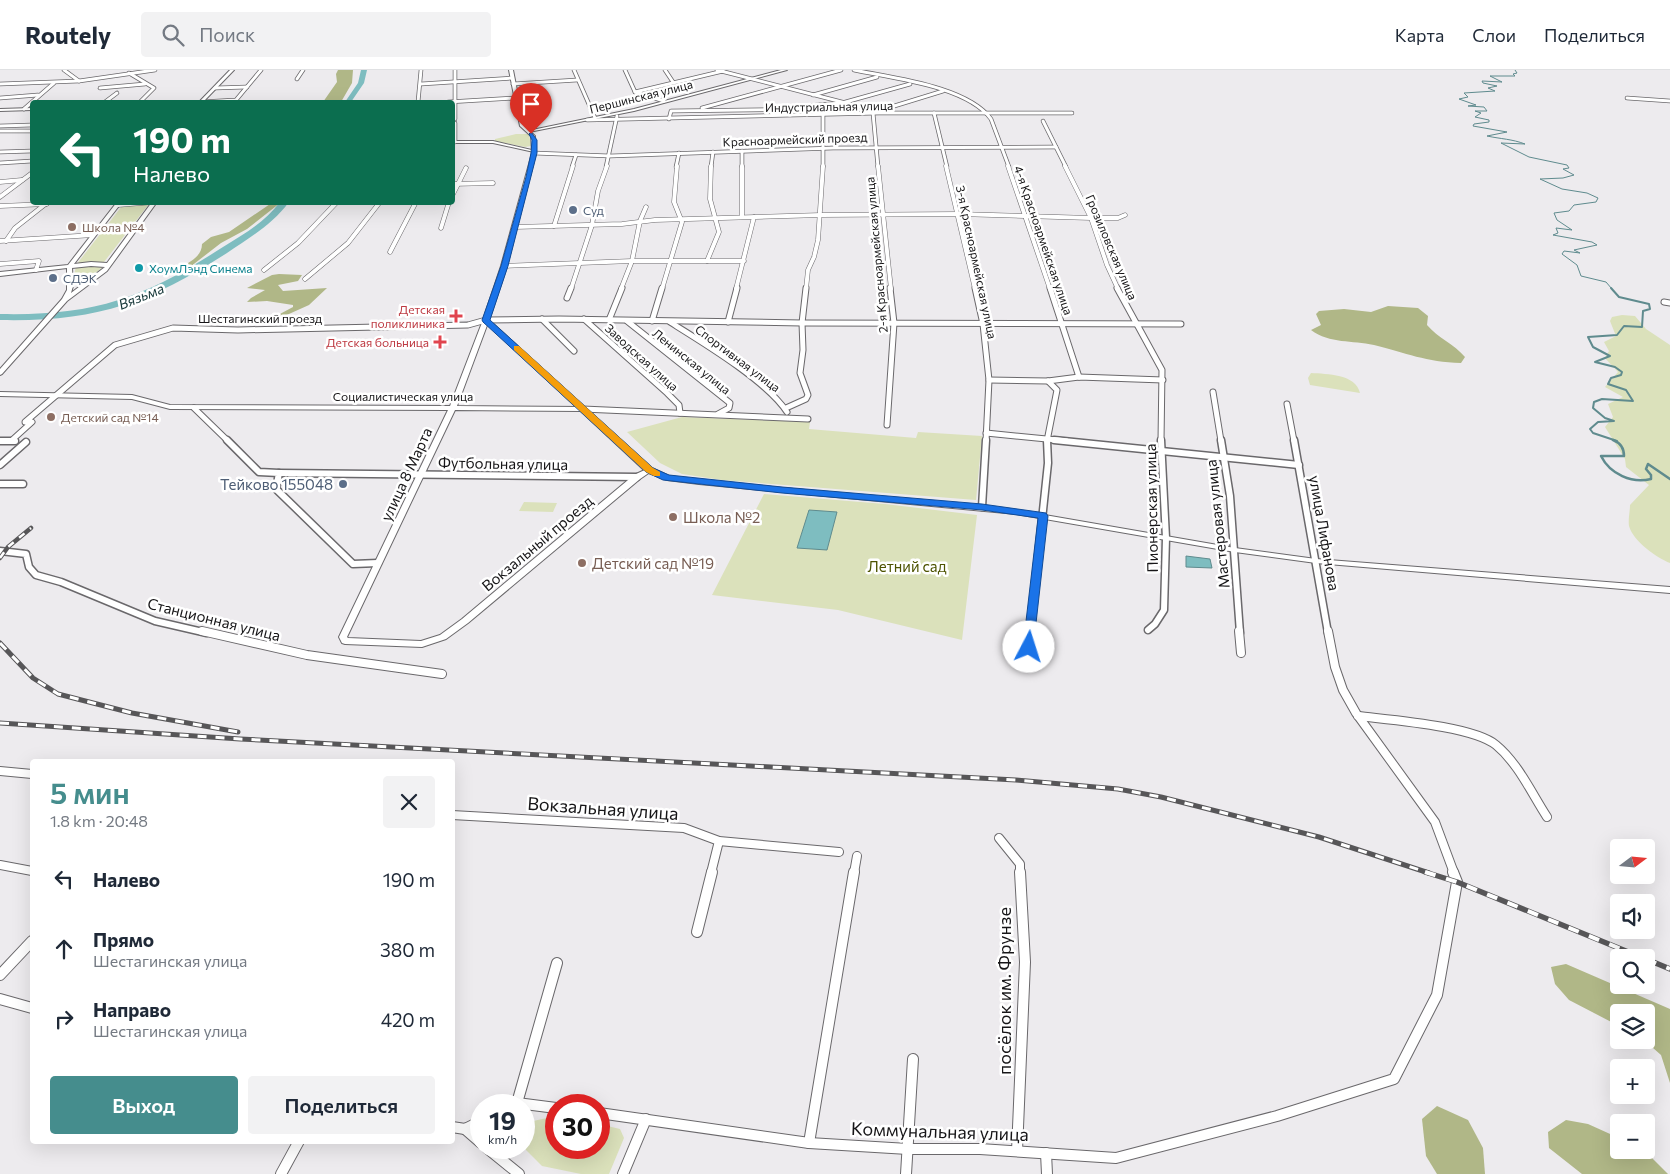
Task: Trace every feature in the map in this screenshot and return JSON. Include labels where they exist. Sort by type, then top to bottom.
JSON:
[{"type":"street","points":[[64,70],[79,81]]},
{"type":"street","points":[[125,70],[145,84],[152,86],[153,90],[142,100]]},
{"type":"street","points":[[0,81],[54,84],[155,70]]},
{"type":"street","points":[[203,100],[232,70]]},
{"type":"street","points":[[236,100],[260,70]]},
{"type":"street","points":[[297,79],[303,70]]},
{"type":"street","points":[[418,100],[421,70]]},
{"type":"street","points":[[455,70],[455,121]]},
{"type":"street","points":[[455,142],[493,142],[534,151],[533,136],[522,126],[511,70]]},
{"type":"street","points":[[574,70],[595,118]]},
{"type":"street","points":[[625,70],[634,92]]},
{"type":"street","points":[[665,70],[672,82]]},
{"type":"street","points":[[634,92],[721,70],[877,113],[943,91]]},
{"type":"street","name":"Першинская улица","points":[[529,131],[618,113],[785,70]]},
{"type":"street","points":[[698,109],[842,70]]},
{"type":"street","points":[[854,70],[943,91],[954,95],[985,113]]},
{"type":"street","points":[[811,95],[880,76]]},
{"type":"street","points":[[421,84],[512,78]]},
{"type":"street","points":[[513,84],[577,80]]},
{"type":"street","points":[[669,119],[671,112],[807,108],[806,106],[842,103],[912,83]]},
{"type":"street","points":[[34,100],[54,84]]},
{"type":"street","points":[[100,88],[145,84]]},
{"type":"street","points":[[215,88],[247,87]]},
{"type":"street","points":[[634,92],[664,101]]},
{"type":"street","points":[[108,100],[117,93]]},
{"type":"street","points":[[0,98],[39,95]]},
{"type":"street","points":[[455,102],[515,98]]},
{"type":"street","points":[[1627,98],[1670,101]]},
{"type":"street","points":[[24,109],[30,103]]},
{"type":"street","points":[[0,110],[30,108]]},
{"type":"street","name":"Индустриальная улица","points":[[587,120],[877,113],[1072,112]]},
{"type":"street","points":[[567,298],[581,262],[592,225],[598,191],[610,156],[618,113]]},
{"type":"street","name":"2-я Красноармейская улица","points":[[877,113],[876,147],[885,214],[894,323],[887,425]]},
{"type":"street","name":"3-я Красноармейская улица","points":[[934,113],[983,324],[989,380],[982,507]]},
{"type":"street","name":"4-я Красноармейская улица","points":[[985,113],[990,118],[1002,148],[1079,377]]},
{"type":"street","points":[[786,408],[806,399],[808,395],[800,372],[803,350],[802,323],[808,270],[813,263],[822,215],[823,115]]},
{"type":"street","name":"Грозиловская улица","points":[[1043,121],[1091,218],[1106,265],[1137,323],[1145,343],[1158,361],[1163,380]]},
{"type":"street","points":[[0,126],[30,125]]},
{"type":"street","points":[[0,131],[30,131]]},
{"type":"street","name":"Красноармейский проезд","points":[[534,151],[610,156],[822,148],[1056,147]]},
{"type":"street","points":[[0,152],[30,151]]},
{"type":"street","name":"улица 8 Марта","points":[[343,637],[453,408],[504,266],[534,151]]},
{"type":"street","points":[[742,151],[742,217]]},
{"type":"street","points":[[707,261],[719,232],[710,182],[713,152]]},
{"type":"street","name":"Ленинская улица","points":[[652,321],[682,222],[674,202],[675,174],[679,153]]},
{"type":"street","points":[[554,226],[576,155]]},
{"type":"street","points":[[0,163],[30,162]]},
{"type":"street","points":[[455,190],[466,168]]},
{"type":"street","points":[[0,197],[30,174]]},
{"type":"street","points":[[0,182],[22,180]]},
{"type":"street","points":[[458,184],[492,183]]},
{"type":"street","points":[[0,206],[30,204]]},
{"type":"street","points":[[6,241],[15,228],[45,205]]},
{"type":"street","points":[[65,300],[71,286],[68,273],[70,266],[118,205]]},
{"type":"street","points":[[0,373],[65,300],[108,266],[153,205]]},
{"type":"street","points":[[264,270],[298,243],[334,205]]},
{"type":"street","points":[[305,279],[348,243],[378,205]]},
{"type":"street","points":[[390,252],[414,205]]},
{"type":"street","points":[[441,228],[448,205]]},
{"type":"street","name":"Заводская улица","points":[[609,320],[632,261],[640,221],[646,208]]},
{"type":"street","points":[[515,227],[592,225],[680,219],[822,215],[958,214],[1118,218],[1125,215]]},
{"type":"street","name":"Спортивная улица","points":[[728,322],[754,217]]},
{"type":"street","points":[[0,241],[93,235]]},
{"type":"street","points":[[0,264],[39,261],[36,270]]},
{"type":"street","points":[[504,266],[632,261],[744,262]]},
{"type":"street","points":[[0,274],[70,266],[104,264],[108,266]]},
{"type":"street","points":[[71,286],[86,285]]},
{"type":"street","points":[[542,319],[574,351]]},
{"type":"street","name":"Шестагинский проезд","points":[[10,441],[32,422],[25,422],[54,395],[115,345],[173,328],[238,330],[468,324],[486,320],[542,319],[670,322],[1181,324]]},
{"type":"street","name":"Заводская улица","points":[[584,319],[667,393],[679,405],[680,413]]},
{"type":"street","points":[[486,320],[649,470],[667,478],[982,507],[1235,550],[1316,561],[1670,590]]},
{"type":"street","name":"Ленинская улица","points":[[626,320],[730,404],[729,408],[724,412],[715,414]]},
{"type":"street","name":"Спортивная улица","points":[[670,322],[737,368],[786,408],[786,417]]},
{"type":"street","points":[[989,380],[1048,382],[1079,377],[1163,380]]},
{"type":"street","name":"Пионерская улица","points":[[1148,630],[1155,624],[1164,610],[1166,538],[1161,450],[1163,380]]},
{"type":"street","points":[[1029,647],[1048,463],[1047,440],[1057,390],[1048,382]]},
{"type":"street","name":"Мастеровая улица","points":[[1213,392],[1230,496],[1241,653]]},
{"type":"street","name":"Социалистическая улица","points":[[0,394],[132,397],[170,408],[583,409],[808,418]]},
{"type":"street","name":"улица Лифанова","points":[[1287,404],[1335,667],[1343,690],[1358,716]]},
{"type":"street","name":"Футбольная улица","points":[[194,408],[259,472],[637,476]]},
{"type":"street","points":[[986,433],[1299,465]]},
{"type":"street","points":[[0,441],[26,442],[0,464]]},
{"type":"street","name":"Вокзальный проезд","points":[[343,637],[348,642],[422,644],[443,637],[465,621],[637,476],[649,470]]},
{"type":"street","points":[[279,473],[276,489],[352,564],[378,563]]},
{"type":"street","points":[[0,484],[24,484]]},
{"type":"street","name":"Станционная улица","points":[[0,551],[26,554],[29,567],[36,575],[62,582],[155,621],[307,655],[442,674]]},
{"type":"street","points":[[1358,716],[1454,730],[1494,743],[1516,769],[1547,818]]},
{"type":"street","name":"Коммунальная улица","points":[[610,1114],[782,1140],[908,1149],[980,1149],[1116,1158],[1276,1116],[1394,1079],[1437,995],[1457,882],[1435,822],[1358,716]]},
{"type":"street","points":[[0,771],[30,774]]},
{"type":"street","name":"Вокзальная улица","points":[[455,815],[684,828],[719,841],[839,852]]},
{"type":"street","name":"посёлок им. Фрунзе","points":[[999,838],[1020,864],[1025,962],[1017,1151]]},
{"type":"street","points":[[697,932],[719,841]]},
{"type":"street","points":[[809,1142],[857,856]]},
{"type":"street","points":[[0,866],[30,871]]},
{"type":"street","points":[[0,975],[30,943]]},
{"type":"street","points":[[518,1094],[557,963]]},
{"type":"street","points":[[0,1000],[30,1008]]},
{"type":"street","points":[[906,1174],[913,1059]]},
{"type":"street","points":[[623,1174],[646,1119]]},
{"type":"street","points":[[465,1129],[470,1126]]},
{"type":"street","points":[[455,1127],[465,1129],[470,1133]]},
{"type":"street","points":[[281,1174],[296,1144]]},
{"type":"street","points":[[1046,1153],[1047,1174]]},
{"type":"street","points":[[500,1159],[518,1174]]},
{"type":"green space","points":[[338,70],[353,70],[352,83],[342,100],[324,100],[337,82],[336,74]]},
{"type":"green space","points":[[516,134],[529,134],[531,146],[525,147],[495,141],[495,139]]},
{"type":"green space","points":[[148,205],[104,262],[76,265],[122,206]]},
{"type":"green space","points":[[269,205],[277,205],[247,229],[221,243],[190,267],[182,269],[182,267],[198,255],[202,244],[211,237],[229,232]]},
{"type":"green space","points":[[104,266],[86,281],[77,283],[73,278],[76,267]]},
{"type":"green space","points":[[272,275],[302,275],[298,281],[278,285],[283,291],[327,288],[309,305],[280,318],[278,315],[293,307],[293,305],[267,301],[247,302],[265,290],[247,288]]},
{"type":"green space","points":[[1388,306],[1418,308],[1428,316],[1427,325],[1431,330],[1465,357],[1461,363],[1427,359],[1366,343],[1333,340],[1311,330],[1321,325],[1316,314],[1319,311],[1344,309],[1371,312]]},
{"type":"green space","points":[[1622,315],[1635,316],[1646,329],[1670,345],[1670,563],[1646,548],[1631,532],[1629,526],[1630,505],[1649,485],[1626,467],[1625,459],[1605,427],[1613,417],[1608,404],[1623,397],[1605,387],[1618,372],[1605,358],[1609,351],[1604,342],[1616,336],[1610,321],[1612,317]]},
{"type":"green space","points":[[1311,373],[1340,376],[1353,382],[1360,393],[1310,385],[1308,378]]},
{"type":"green space","points":[[682,417],[810,422],[809,429],[916,438],[918,432],[982,436],[976,500],[722,480],[682,474],[660,463],[627,432]]},
{"type":"green space","name":"Летний сад","points":[[764,494],[885,504],[977,515],[962,640],[838,610],[712,595]]},
{"type":"green space","points":[[524,502],[557,503],[553,512],[519,511]]},
{"type":"green space","points":[[1566,964],[1610,983],[1610,994],[1635,994],[1670,1009],[1670,1083],[1661,1055],[1654,1049],[1655,1004],[1610,1004],[1610,1021],[1569,1000],[1555,984],[1551,967]]},
{"type":"green space","points":[[1437,1106],[1468,1120],[1483,1148],[1485,1174],[1437,1174],[1426,1156],[1422,1119]]},
{"type":"green space","points":[[545,1118],[545,1159],[610,1159],[610,1127],[620,1129],[624,1138],[609,1174],[581,1174],[542,1166],[535,1159],[535,1121]]},
{"type":"green space","points":[[1566,1120],[1588,1124],[1610,1134],[1610,1159],[1653,1159],[1668,1174],[1582,1174],[1549,1148],[1548,1132]]},
{"type":"water","points":[[809,510],[837,512],[827,550],[797,548]]},
{"type":"water","points":[[1186,556],[1210,559],[1212,568],[1186,567]]},
{"type":"waterway","name":"Вязьма","points":[[349,100],[361,83],[364,70]]},
{"type":"waterway","points":[[1515,70],[1517,73],[1513,74],[1515,76],[1490,76],[1502,82],[1482,81],[1483,83],[1497,86],[1488,88],[1495,91],[1464,93],[1468,97],[1459,99],[1476,105],[1468,106],[1484,107],[1487,111],[1475,111],[1481,113],[1475,117],[1489,120],[1489,122],[1474,124],[1473,126],[1507,132],[1487,136],[1525,144],[1501,143],[1529,157],[1567,165],[1569,168],[1563,169],[1574,175],[1563,178],[1540,179],[1562,189],[1587,193],[1598,198],[1596,202],[1574,205],[1569,211],[1554,213],[1557,220],[1572,230],[1556,228],[1558,233],[1553,235],[1592,242],[1597,245],[1574,250],[1580,253],[1564,251],[1562,254],[1577,265],[1581,276],[1606,282],[1612,289]]},
{"type":"waterway","name":"Вязьма","points":[[0,317],[34,318],[93,311],[147,293],[174,281],[252,232],[267,222],[282,205]]},
{"type":"waterway","points":[[1611,288],[1619,297],[1649,304],[1650,309],[1643,311],[1642,327],[1624,326],[1617,335],[1588,337],[1593,347],[1610,356],[1595,362],[1615,367],[1622,372],[1621,375],[1611,378],[1608,384],[1626,390],[1633,401],[1602,399],[1594,402],[1593,408],[1605,418],[1614,421],[1598,422],[1590,429],[1593,433],[1617,441]]},
{"type":"waterway","points":[[1613,440],[1622,446],[1624,456],[1601,456],[1616,473],[1629,479],[1651,479],[1651,475],[1646,469],[1648,464],[1670,479]]},
{"type":"railway","points":[[0,558],[8,547],[31,528]]},
{"type":"railway","points":[[0,643],[33,678],[58,694],[132,713],[238,732]]},
{"type":"railway","points":[[0,723],[240,739],[1016,780],[1118,789],[1161,797],[1319,837],[1429,873]]},
{"type":"railway","points":[[1425,872],[1457,882],[1621,949]]},
{"type":"railway","points":[[1655,963],[1670,969]]},
{"type":"slow traffic","points":[[517,348],[649,470],[657,474]]},
{"type":"place","name":"Суд","points":[[573,210]]},
{"type":"place","name":"Школа №4","points":[[72,227]]},
{"type":"place","name":"ХоумЛэнд Синема","points":[[139,268]]},
{"type":"place","name":"СДЭК","points":[[53,278]]},
{"type":"place","name":"Детская поликлиника","points":[[456,316]]},
{"type":"place","name":"Детская больница","points":[[440,342]]},
{"type":"place","name":"Детский сад №14","points":[[51,417]]},
{"type":"place","name":"Тейково 155048","points":[[343,484]]},
{"type":"place","name":"Школа №2","points":[[673,517]]},
{"type":"place","name":"Детский сад №19","points":[[582,563]]},
{"type":"route","points":[[531,134],[534,140],[534,153],[525,193],[486,320],[649,470],[667,478],[982,507],[1043,516],[1029,647]]}]
